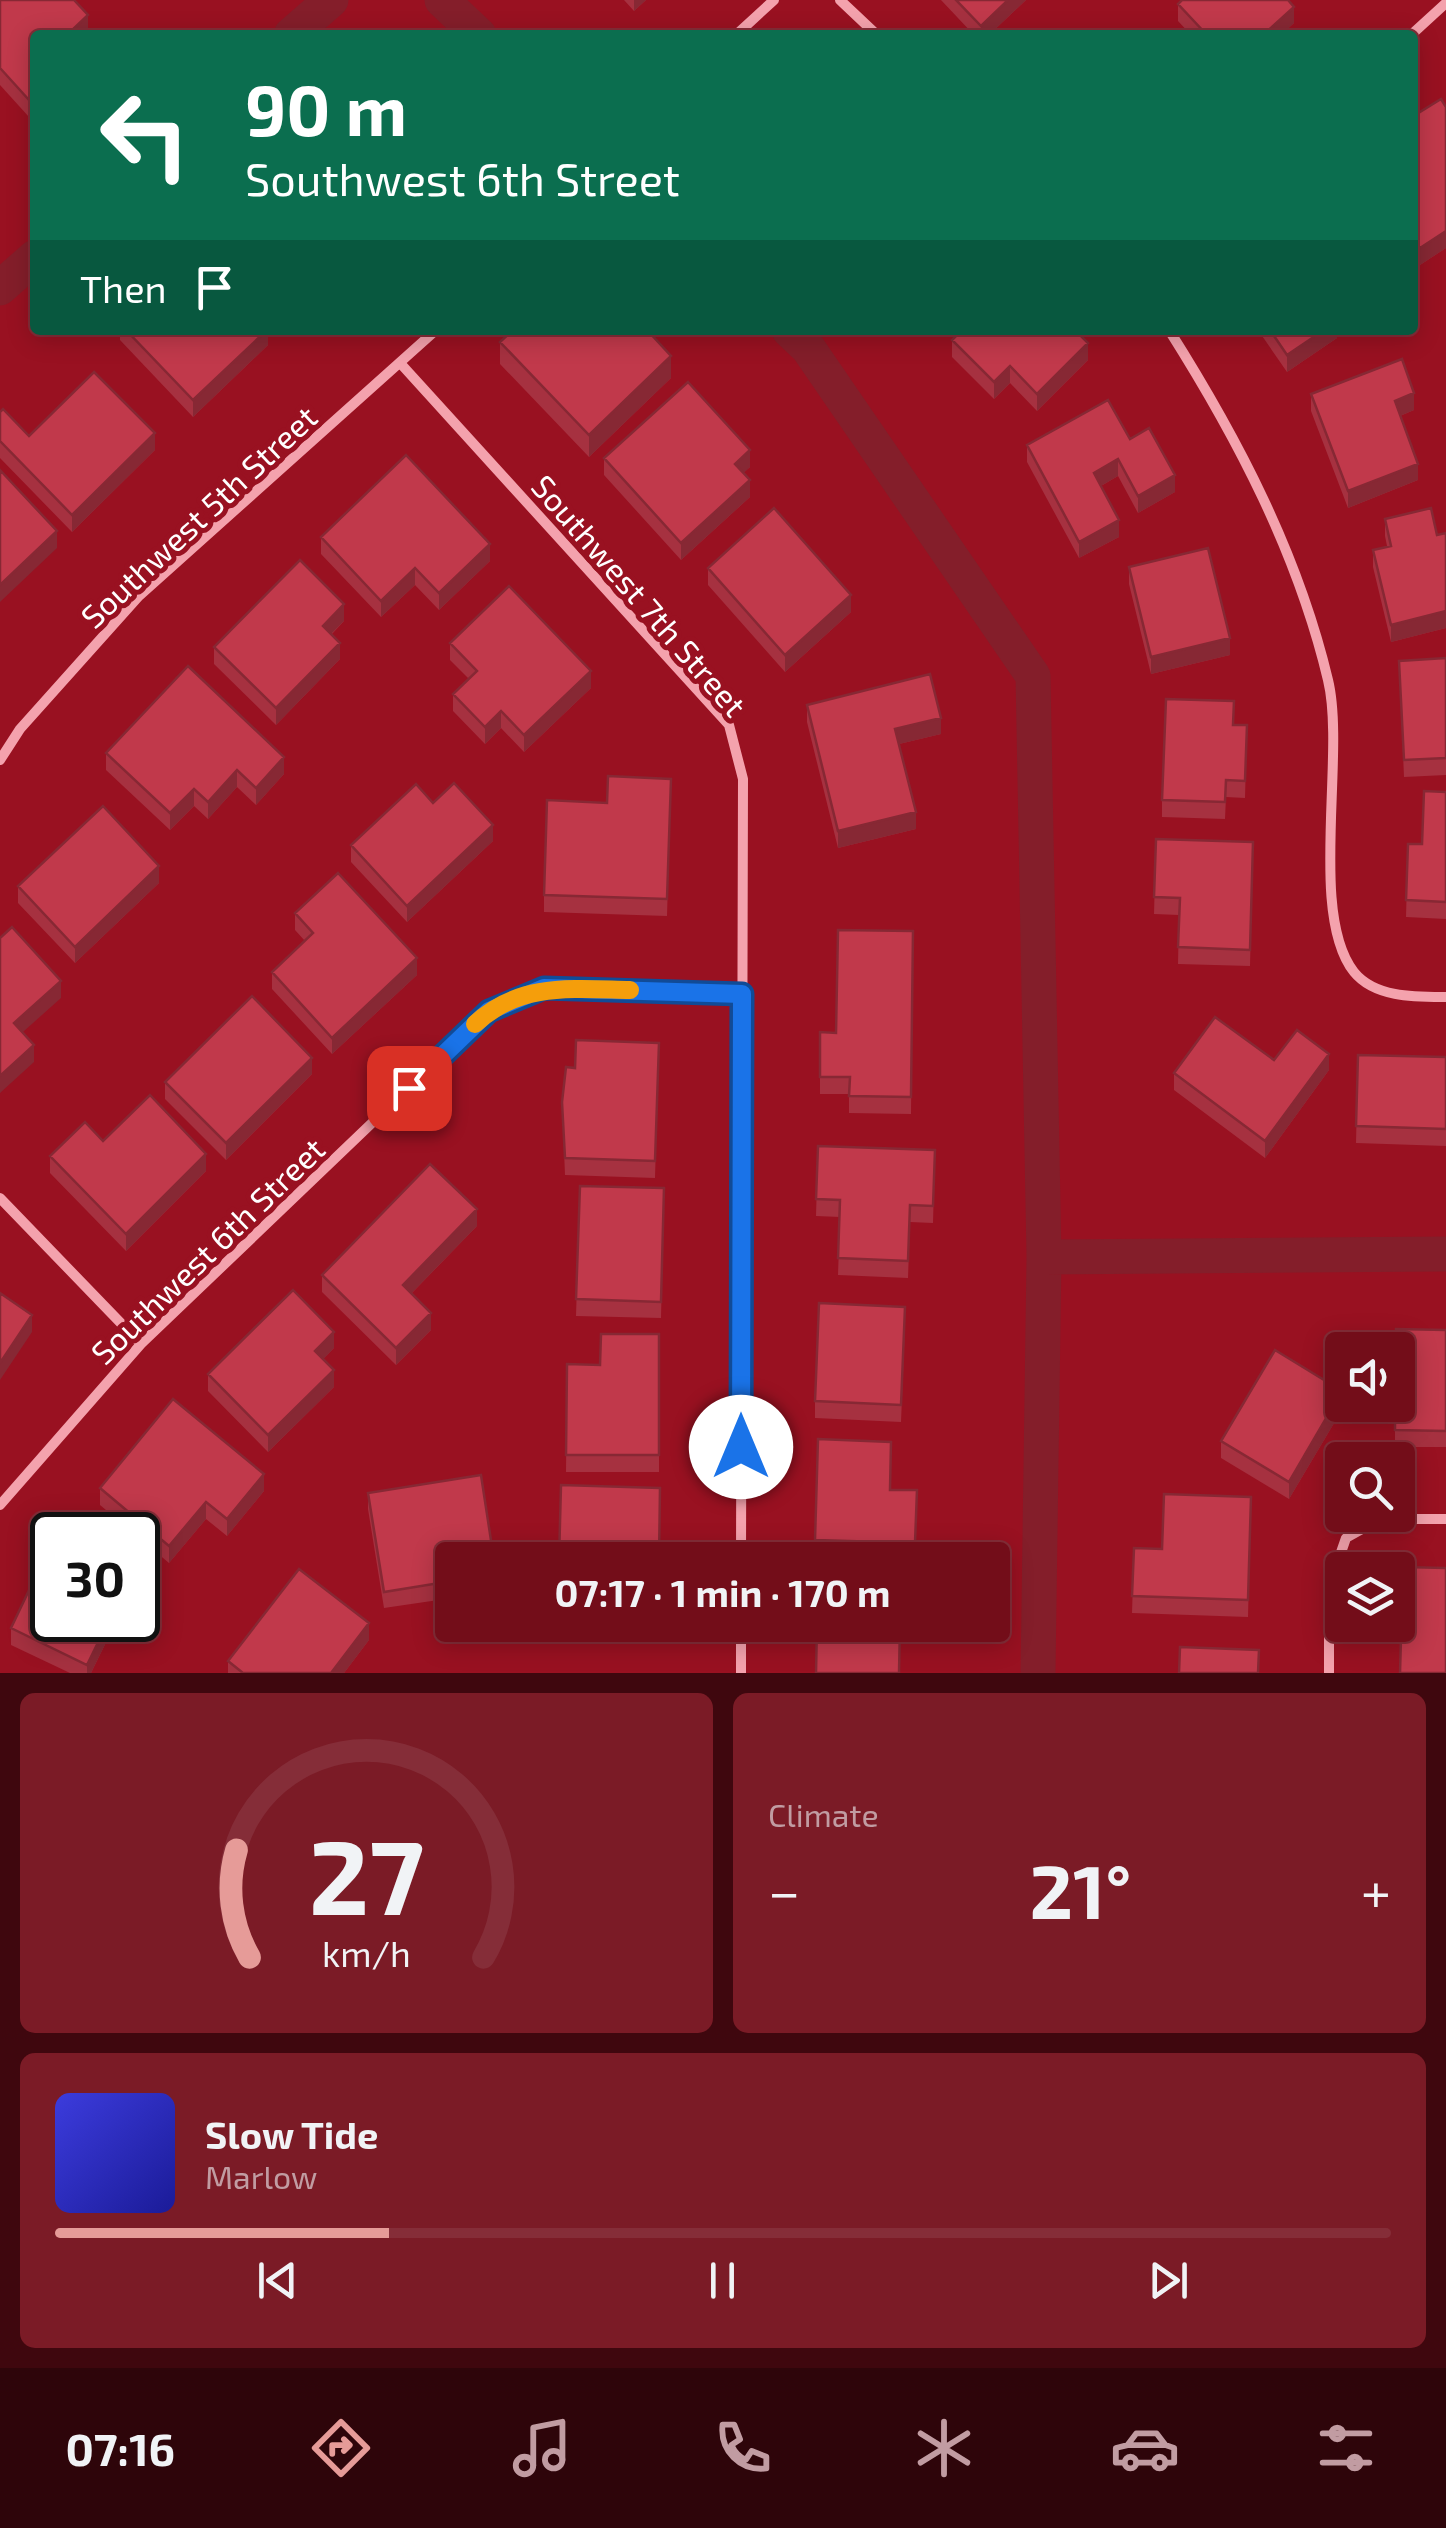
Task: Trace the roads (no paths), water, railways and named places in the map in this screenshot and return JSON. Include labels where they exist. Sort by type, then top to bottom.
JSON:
[{"type":"street","points":[[741,30],[774,0]]},
{"type":"street","points":[[840,0],[872,30]]},
{"type":"street","points":[[1416,30],[1446,3]]},
{"type":"street","name":"Southwest 5th Street","points":[[0,760],[20,729],[139,596],[431,335]]},
{"type":"street","points":[[1172,335],[1224,416],[1286,547],[1330,684],[1335,930],[1355,974],[1399,997],[1446,997]]},
{"type":"street","name":"Southwest 7th Street","points":[[401,364],[729,725],[743,779],[741,1542]]},
{"type":"street","name":"Southwest 6th Street","points":[[0,1504],[141,1344],[489,1011],[544,988],[742,994]]},
{"type":"street","points":[[0,1198],[141,1344]]},
{"type":"street","points":[[1328,1673],[1329,1587],[1346,1538],[1380,1519],[1446,1520]]},
{"type":"street","points":[[741,1642],[741,1673]]},
{"type":"waterway","points":[[297,30],[331,0]]},
{"type":"waterway","points":[[442,0],[474,30]]},
{"type":"waterway","points":[[0,288],[30,261]]},
{"type":"waterway","points":[[794,335],[808,348],[1033,676],[1044,1257],[1446,1254]]},
{"type":"waterway","points":[[1038,1673],[1044,1257]]}]
